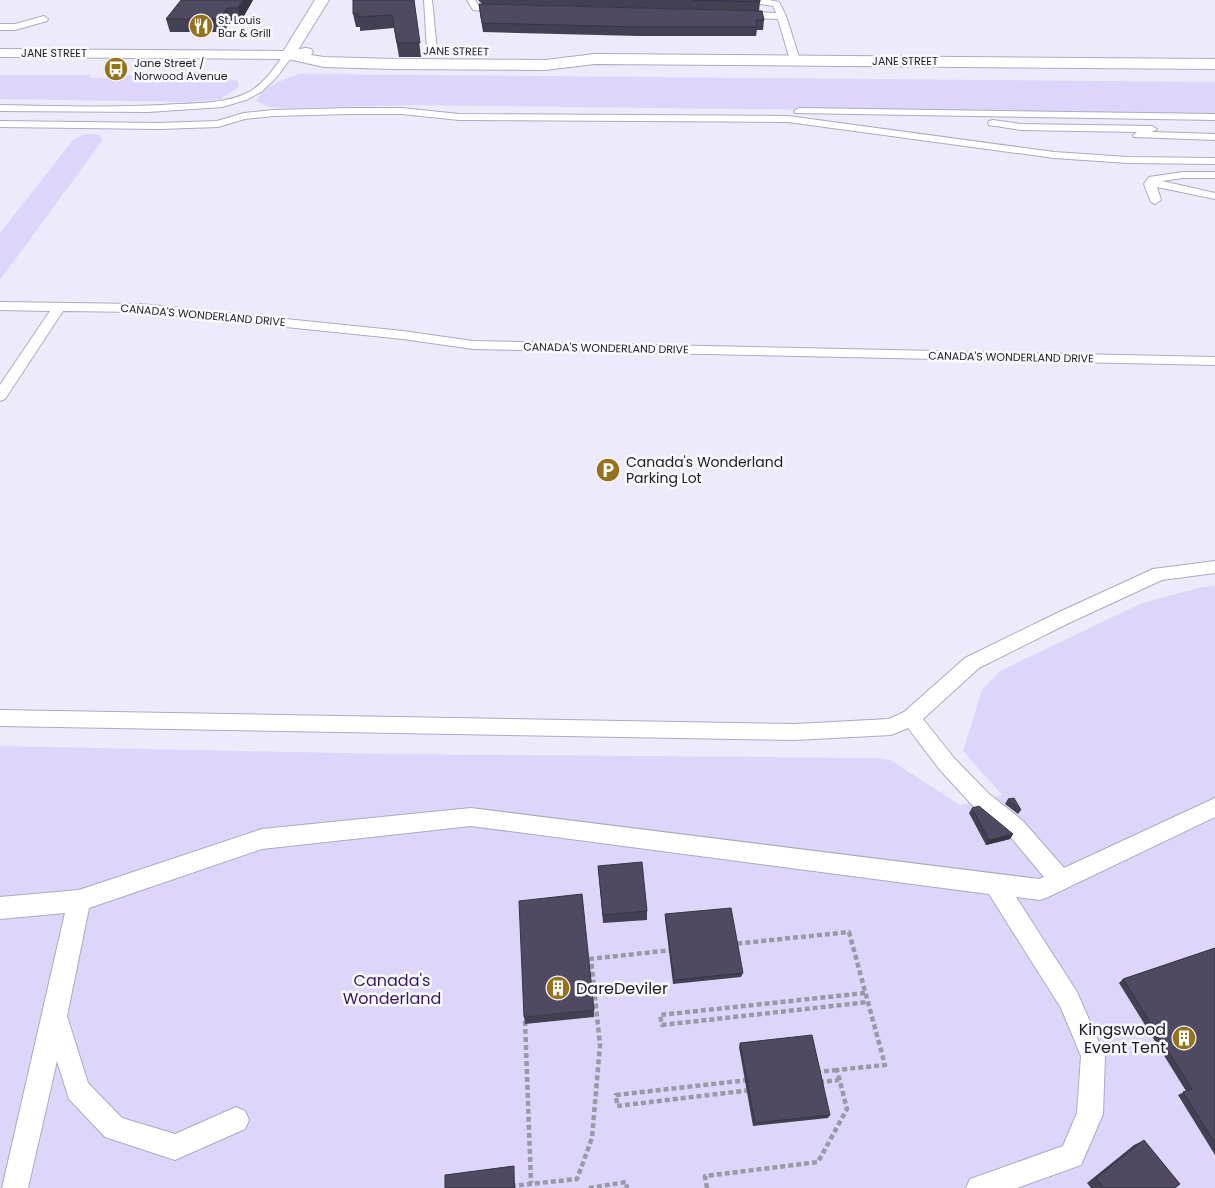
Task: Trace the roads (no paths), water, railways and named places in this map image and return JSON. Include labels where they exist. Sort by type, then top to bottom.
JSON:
[{"type":"main road","points":[[288,55],[322,0]]},
{"type":"main road","name":"JANE STREET","points":[[0,53],[288,55],[328,49],[432,50],[549,52],[594,59]]},
{"type":"main road","name":"JANE STREET","points":[[288,55],[324,62],[392,64],[545,65],[594,59],[1215,64]]},
{"type":"lane","points":[[428,0],[432,50]]},
{"type":"lane","points":[[471,0],[476,8],[481,10],[509,10]]},
{"type":"lane","points":[[722,1],[760,1],[776,4],[782,16],[795,60]]},
{"type":"lane","points":[[726,14],[782,16]]},
{"type":"lane","points":[[0,27],[15,26],[44,19]]},
{"type":"lane","points":[[0,108],[125,110],[213,104],[230,101],[252,94],[274,76],[288,55]]},
{"type":"lane","points":[[213,104],[236,118]]},
{"type":"lane","points":[[0,124],[159,126],[218,124],[236,118],[274,113],[402,111],[449,107],[1215,117]]},
{"type":"lane","points":[[402,111],[459,117],[788,119],[1054,155],[1215,166]]},
{"type":"lane","points":[[918,113],[1106,139],[1215,143]]},
{"type":"lane","points":[[973,121],[1215,123]]},
{"type":"lane","points":[[1021,127],[1215,129]]},
{"type":"lane","points":[[1064,133],[1215,137]]},
{"type":"lane","points":[[1128,160],[1215,149]]},
{"type":"lane","points":[[1128,160],[1215,155]]},
{"type":"lane","points":[[1128,160],[1215,162]]},
{"type":"lane","points":[[1155,180],[1172,176],[1215,176]]},
{"type":"lane","points":[[1172,176],[1215,184]]},
{"type":"lane","points":[[1155,180],[1215,189]]},
{"type":"lane","points":[[1155,180],[1215,196]]},
{"type":"lane","points":[[1155,180],[1155,200]]},
{"type":"lane","name":"CANADA'S WONDERLAND DRIVE","points":[[0,306],[151,309],[394,334],[473,345],[1215,361]]},
{"type":"lane","points":[[0,396],[59,307]]},
{"type":"lane","points":[[0,718],[796,732],[892,727],[910,718],[972,663],[1063,618],[1159,574],[1215,567]]},
{"type":"lane","points":[[910,718],[947,764],[981,800],[1016,828],[1060,880]]},
{"type":"lane","points":[[0,908],[79,901],[262,840],[471,817],[1040,890],[1215,807]]},
{"type":"lane","points":[[979,1188],[1072,1156],[1090,1114],[1093,1056],[1069,1000],[996,885]]},
{"type":"lane","points":[[14,1188],[55,1016],[79,901]]},
{"type":"lane","points":[[55,1016],[78,1090],[114,1128],[175,1147],[236,1120]]},
{"type":"place","name":"St. Louis Bar & Grill","points":[[201,26]]},
{"type":"place","name":"Jane Street / Norwood Avenue","points":[[116,69]]},
{"type":"place","name":"Canada's Wonderland Parking Lot","points":[[608,470]]},
{"type":"place","name":"DareDeviler","points":[[558,988]]},
{"type":"place","name":"Kingswood Event Tent","points":[[1184,1038]]},
{"type":"park label","name":"Canada's Wonderland","points":[[392,989]]}]
